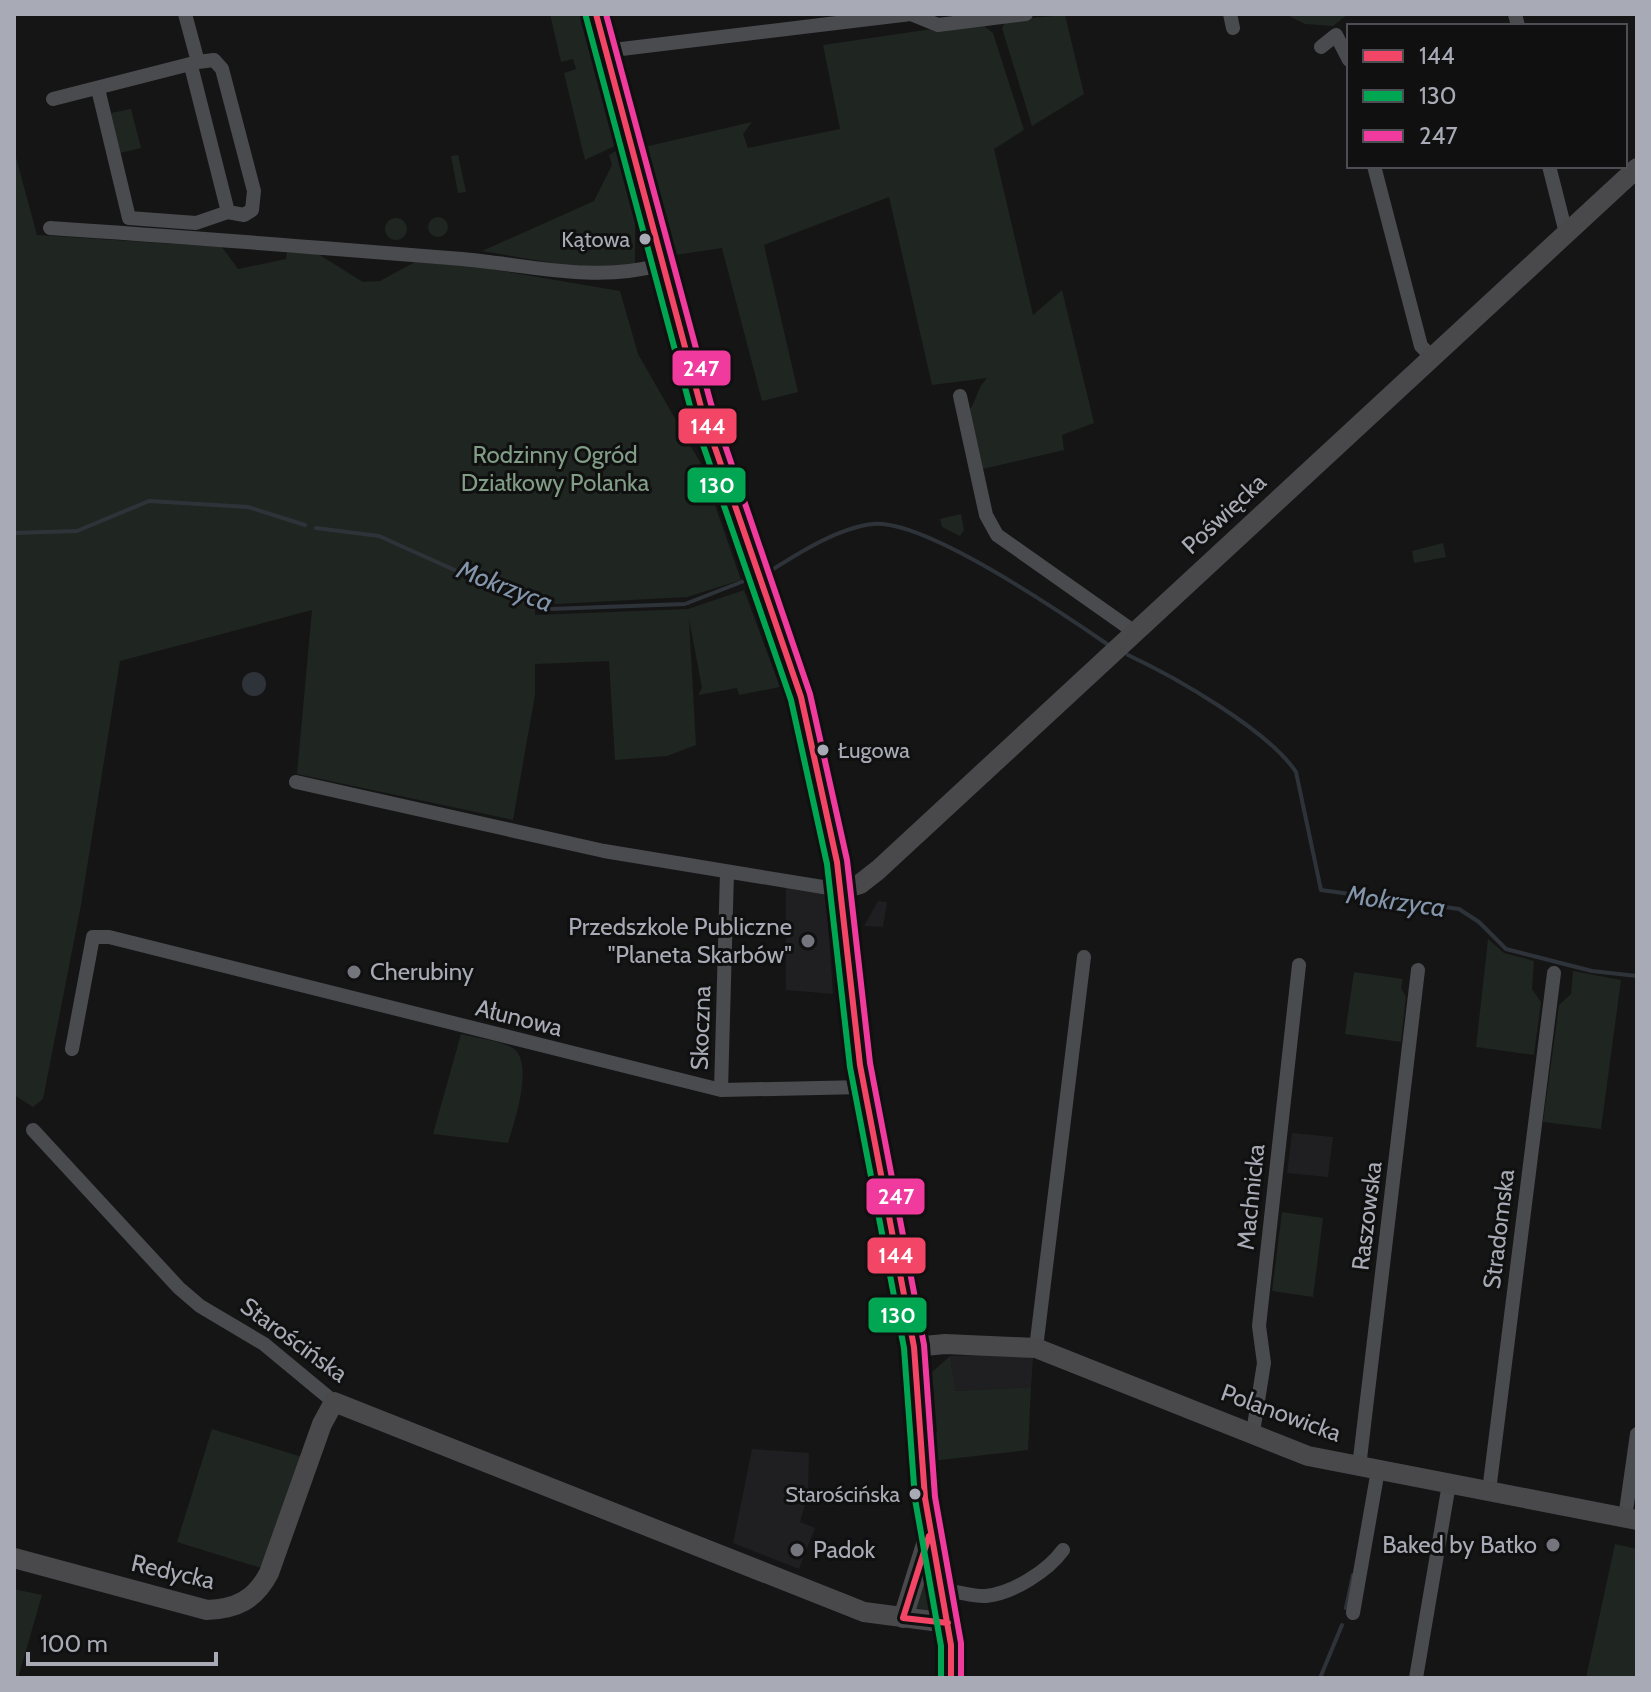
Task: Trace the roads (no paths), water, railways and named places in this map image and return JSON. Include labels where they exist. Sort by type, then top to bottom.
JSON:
[{"type":"street","points":[[185,14],[228,212]]},
{"type":"street","points":[[596,14],[660,265],[713,446],[806,713],[841,890],[864,1087],[914,1347],[929,1533],[948,1623],[951,1678]]},
{"type":"street","points":[[605,51],[911,14],[938,25],[1026,14]]},
{"type":"street","points":[[1321,47],[1336,35],[1347,56]]},
{"type":"street","points":[[53,99],[214,60],[222,69],[254,191],[252,210],[244,215],[228,212],[196,223],[129,218],[98,89]]},
{"type":"street","points":[[1375,168],[1421,346],[1433,358]]},
{"type":"street","points":[[1550,168],[1566,233]]},
{"type":"street","name":"Poświęcka","points":[[841,890],[860,884],[878,870],[1637,168]]},
{"type":"street","points":[[50,228],[505,263],[596,275],[619,274],[660,265]]},
{"type":"street","points":[[960,396],[986,515],[997,535],[1136,633]]},
{"type":"street","points":[[296,782],[604,851],[841,890]]},
{"type":"street","name":"Skoczna","points":[[721,1090],[727,872]]},
{"type":"street","name":"Ałunowa","points":[[72,1049],[93,937],[109,937],[721,1090],[864,1087]]},
{"type":"street","points":[[1036,1348],[1084,957]]},
{"type":"street","name":"Machnicka","points":[[1253,1432],[1264,1363],[1259,1326],[1299,965]]},
{"type":"street","name":"Raszowska","points":[[1353,1613],[1418,970]]},
{"type":"street","name":"Stradomska","points":[[1489,1491],[1554,973]]},
{"type":"street","name":"Starościńska","points":[[33,1130],[179,1288],[200,1306],[264,1344],[334,1402],[864,1612],[948,1623]]},
{"type":"street","name":"Polanowicka","points":[[914,1347],[945,1344],[1036,1348],[1308,1456],[1631,1519]]},
{"type":"street","name":"Redycka","points":[[14,1558],[207,1610],[227,1610],[243,1603],[260,1590],[269,1573],[322,1424],[334,1402]]},
{"type":"street","points":[[1631,1519],[1637,1434]]},
{"type":"street","points":[[1416,1678],[1449,1484]]},
{"type":"street","points":[[903,1618],[929,1533]]},
{"type":"street","points":[[942,1591],[964,1591],[975,1595],[1000,1593],[1042,1571],[1063,1550]]},
{"type":"waterway","name":"Mokrzyca","points":[[14,533],[77,531],[149,501],[248,507],[305,525]]},
{"type":"waterway","name":"Mokrzyca","points":[[767,573],[845,531],[873,524],[896,526],[925,536],[993,570],[1107,644]]},
{"type":"waterway","name":"Mokrzyca","points":[[316,528],[379,536],[530,604],[550,609],[685,604],[744,581]]},
{"type":"waterway","name":"Mokrzyca","points":[[1128,655],[1219,706],[1283,756],[1296,772],[1321,890],[1459,909],[1479,922],[1506,949],[1592,971],[1637,976]]},
{"type":"waterway","points":[[1346,1608],[1353,1575]]},
{"type":"waterway","points":[[1320,1678],[1342,1625]]},
{"type":"place","name":"Kątowa","points":[[645,239]]},
{"type":"place","name":"Ługowa","points":[[823,750]]},
{"type":"place","name":"Przedszkole Publiczne \"Planeta Skarbów\"","points":[[808,941]]},
{"type":"place","name":"Cherubiny","points":[[354,972]]},
{"type":"place","name":"Starościńska","points":[[915,1494]]},
{"type":"place","name":"Baked by Batko","points":[[1553,1545]]},
{"type":"place","name":"Padok","points":[[797,1550]]},
{"type":"park label","name":"Rodzinny Ogród Działkowy Polanka","points":[[555,469]]}]
